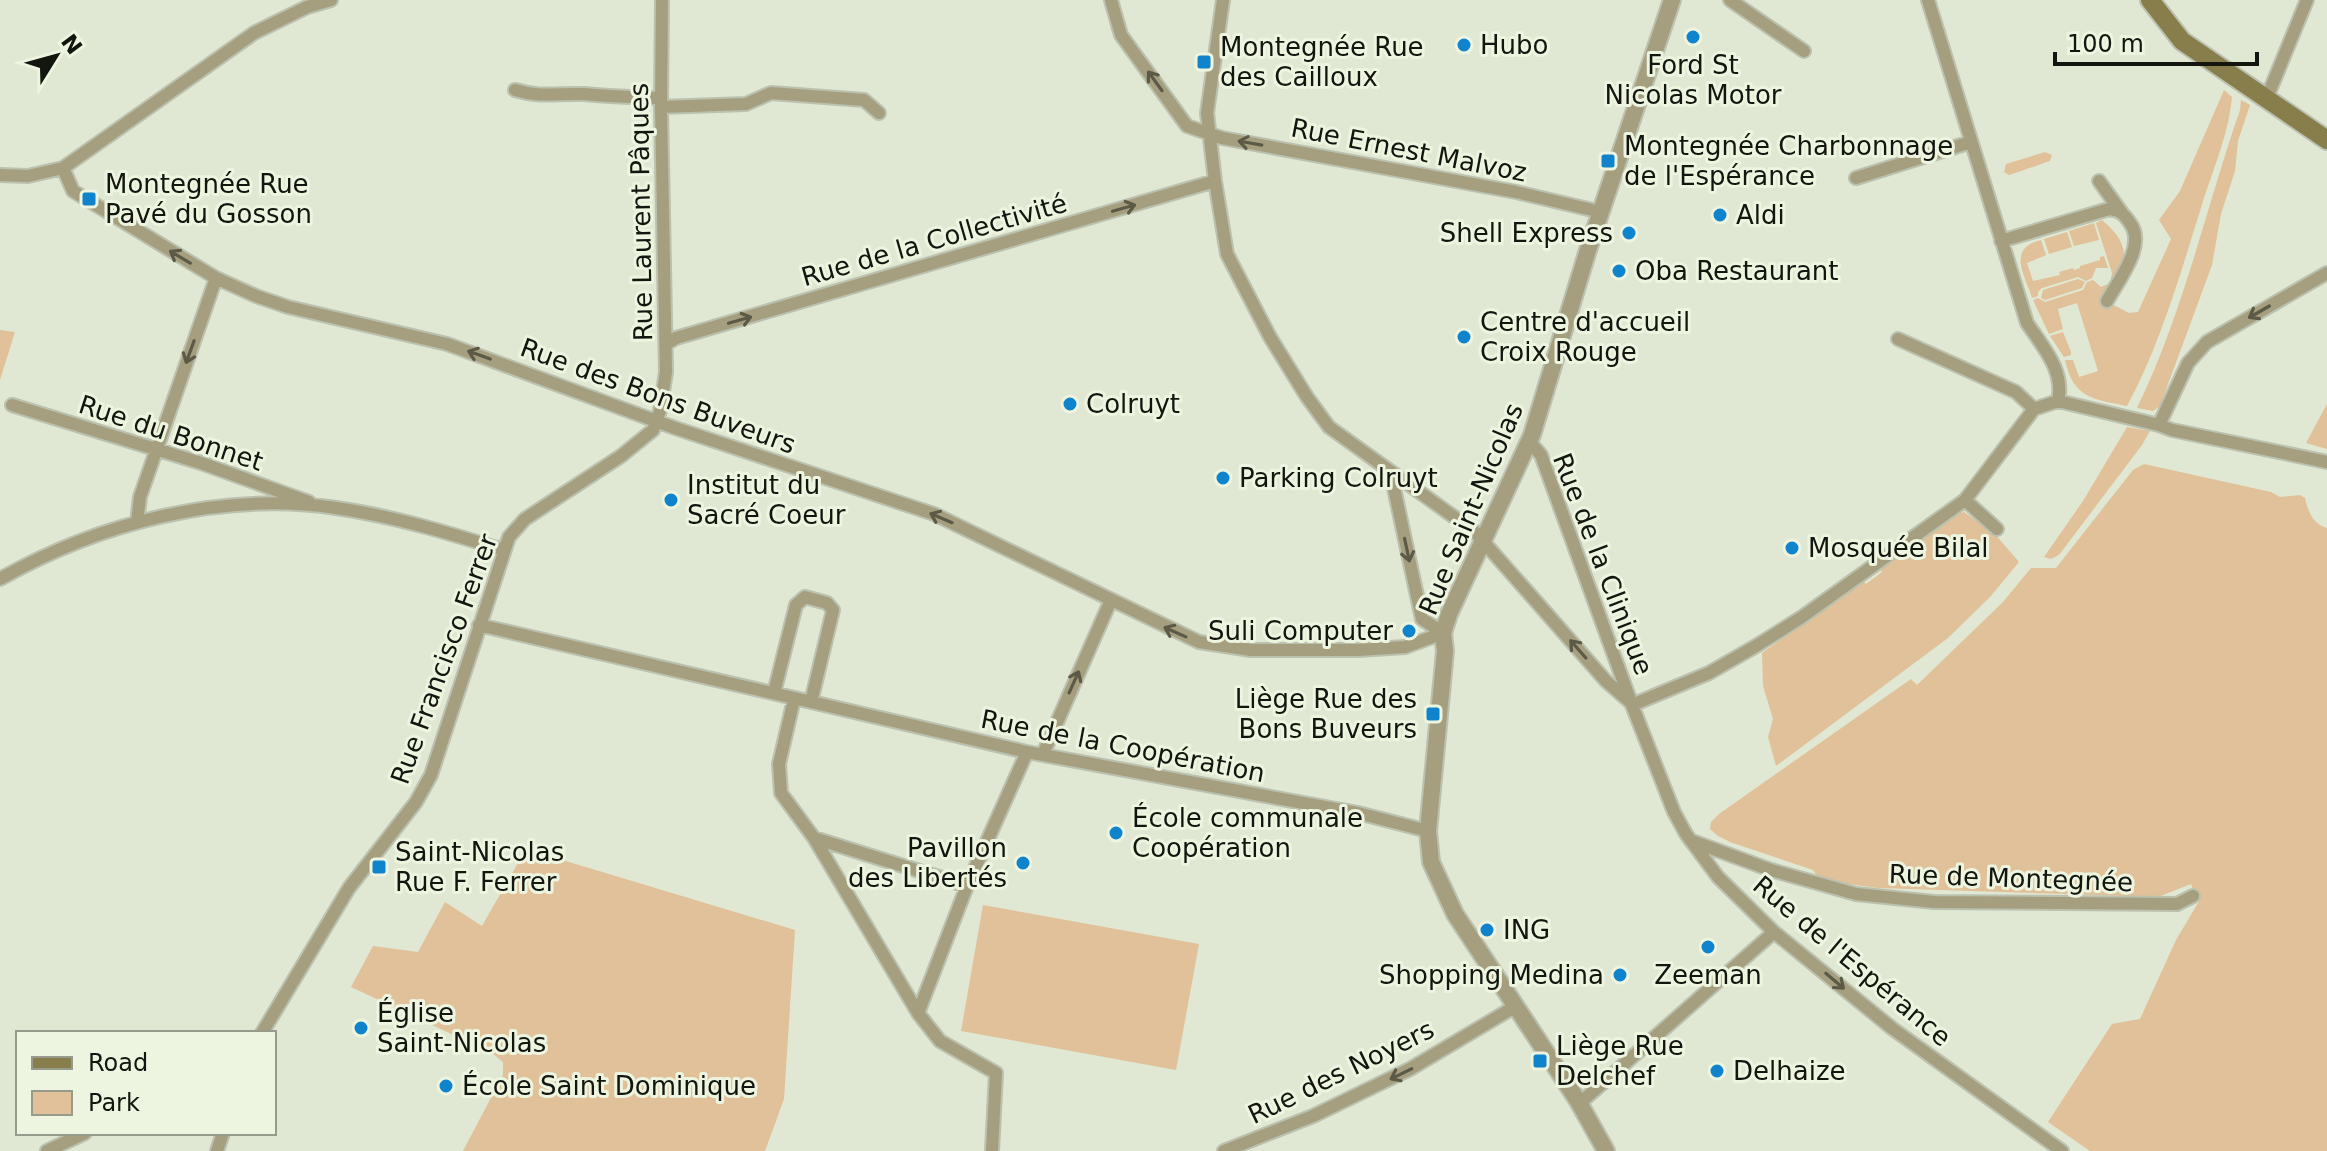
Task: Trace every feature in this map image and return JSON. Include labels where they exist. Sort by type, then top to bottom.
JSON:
[{"type":"main road","points":[[2150,0],[2182,41],[2327,140]]},
{"type":"street","points":[[0,175],[28,176],[63,168],[254,33],[307,7],[331,0]]},
{"type":"street","name":"Rue Laurent Pâques","points":[[657,422],[666,372],[662,0]]},
{"type":"street","name":"Rue Ernest Malvoz","points":[[1111,0],[1121,35],[1187,126],[1222,138],[1516,192],[1601,212]]},
{"type":"street","name":"Rue de l'Espérance","points":[[1223,0],[1207,113],[1227,254],[1284,359],[1329,427],[1475,532],[1606,681],[1632,705],[1674,812],[1718,877],[1774,932],[1893,1029],[2062,1151]]},
{"type":"street","name":"Rue Saint-Nicolas","points":[[1606,1151],[1580,1103],[1455,914],[1431,862],[1428,831],[1445,651],[1443,633],[1529,441],[1672,0]]},
{"type":"street","points":[[1730,0],[1804,51]]},
{"type":"street","points":[[1928,0],[2027,323],[2055,366],[2062,386],[2058,401]]},
{"type":"street","points":[[2266,100],[2307,0]]},
{"type":"street","points":[[515,90],[535,96],[583,94],[661,103],[746,104],[771,93],[864,100],[879,113]]},
{"type":"street","points":[[1856,178],[1971,142]]},
{"type":"street","name":"Rue des Bons Buveurs","points":[[63,168],[73,191],[216,278],[288,307],[460,349],[657,422],[934,514],[1199,642],[1234,649],[1358,650],[1405,647],[1443,633]]},
{"type":"street","name":"Rue de la Collectivité","points":[[666,344],[676,338],[1215,181]]},
{"type":"street","points":[[2099,181],[2135,229],[2136,241],[2107,301]]},
{"type":"street","points":[[2001,241],[2109,209],[2122,213]]},
{"type":"street","points":[[2159,425],[2188,363],[2207,342],[2327,273]]},
{"type":"street","points":[[137,522],[140,497],[216,278]]},
{"type":"street","points":[[1898,339],[2016,392],[2034,409]]},
{"type":"street","points":[[1632,705],[1709,673],[1756,646],[1802,617],[1965,500],[2034,409],[2058,401],[2172,430],[2327,462]]},
{"type":"street","name":"Rue du Bonnet","points":[[12,405],[157,449],[302,498],[315,506]]},
{"type":"street","name":"Rue Francisco Ferrer","points":[[263,1031],[349,888],[416,802],[431,775],[509,537],[525,519],[621,456],[653,430],[657,422]]},
{"type":"street","name":"Rue de la Clinique","points":[[1529,441],[1541,455],[1632,705]]},
{"type":"street","points":[[1391,474],[1422,619],[1443,633]]},
{"type":"street","points":[[1965,500],[1997,529]]},
{"type":"street","name":"Rue du Bonnet","points":[[0,579],[67,545],[137,522],[223,507],[315,506],[401,521],[503,550]]},
{"type":"street","points":[[774,693],[796,605],[805,597],[827,603],[833,610],[811,702]]},
{"type":"street","points":[[1043,754],[1111,600]]},
{"type":"street","name":"Rue de la Coopération","points":[[479,625],[1027,752],[1358,813],[1428,831]]},
{"type":"street","points":[[794,699],[779,764],[781,793],[814,838],[918,1013],[940,1041],[996,1073],[992,1151]]},
{"type":"street","points":[[918,1013],[967,886],[1027,752]]},
{"type":"street","points":[[814,838],[967,886]]},
{"type":"street","name":"Rue de Montegnée","points":[[1692,841],[1771,870],[1856,894],[1980,903],[2177,904],[2193,896]]},
{"type":"street","points":[[1580,1103],[1774,932]]},
{"type":"street","name":"Rue des Noyers","points":[[1224,1151],[1313,1116],[1410,1069],[1513,1001]]},
{"type":"street","points":[[47,1151],[81,1135]]},
{"type":"green space","points":[[2224,90],[2232,97],[2225,135],[2151,356],[2127,406],[2086,395],[2073,382],[2065,360],[2073,360],[2079,377],[2098,371],[2077,303],[2058,309],[2063,329],[2049,334],[2033,300],[2038,298],[2045,302],[2083,290],[2087,282],[2093,280],[2101,287],[2110,283],[2112,273],[2096,223],[2102,220],[2114,232],[2124,251],[2104,300],[2129,313],[2138,312],[2171,239],[2159,220],[2180,191]]},
{"type":"green space","points":[[2241,100],[2250,105],[2238,141],[2235,171],[2221,214],[2212,265],[2160,406],[2153,411],[2137,408],[2181,298]]},
{"type":"green space","points":[[2045,152],[2052,155],[2050,161],[2009,175],[2004,172],[2006,164]]},
{"type":"green space","points":[[2094,223],[2099,240],[2074,246],[2069,231]]},
{"type":"green space","points":[[2067,232],[2072,247],[2049,254],[2044,239]]},
{"type":"green space","points":[[2041,240],[2046,255],[2027,263],[2033,281],[2080,268],[2104,256],[2108,268],[2096,268],[2092,278],[2086,281],[2078,277],[2042,288],[2038,296],[2032,298],[2022,271],[2021,256],[2024,249]]},
{"type":"green space","points":[[2078,279],[2085,282],[2082,288],[2045,300],[2041,298],[2043,290]]},
{"type":"green space","points":[[0,330],[15,332],[0,380]]},
{"type":"green space","points":[[2063,332],[2071,352],[2071,355],[2064,357],[2050,336]]},
{"type":"green space","points":[[2327,404],[2327,449],[2306,443]]},
{"type":"green space","points":[[2127,427],[2150,431],[2059,555],[2051,559],[2044,557],[2083,501]]},
{"type":"green space","points":[[2144,464],[2271,492],[2280,497],[2300,495],[2305,498],[2315,520],[2327,528],[2327,1151],[2090,1151],[2048,1122],[2112,1024],[2140,1019],[2176,940],[2198,903],[2191,884],[2158,897],[1878,888],[1820,880],[1813,870],[1730,842],[1710,829],[1711,822],[1719,814],[1911,679],[1917,685],[2003,602],[2031,568],[2056,568],[2133,470]]},
{"type":"green space","points":[[1964,512],[1994,533],[2019,562],[1990,597],[1948,638],[1776,766],[1768,737],[1773,719],[1763,686],[1762,653],[1863,581],[1866,584],[1882,572],[1880,569],[1953,515]]},
{"type":"green space","points":[[526,849],[795,930],[784,1099],[765,1151],[463,1151],[503,1075],[503,1062],[492,1053],[351,987],[373,946],[418,952],[445,902],[482,926]]},
{"type":"green space","points":[[983,905],[1199,944],[1176,1070],[961,1031]]},
{"type":"place","name":"Ford St Nicolas Motor","points":[[1693,37]]},
{"type":"place","name":"Hubo","points":[[1464,45]]},
{"type":"place","name":"Montegnée Rue des Cailloux","points":[[1204,62]]},
{"type":"place","name":"Montegnée Charbonnage de l'Espérance","points":[[1608,161]]},
{"type":"place","name":"Montegnée Rue Pavé du Gosson","points":[[89,199]]},
{"type":"place","name":"Aldi","points":[[1720,215]]},
{"type":"place","name":"Shell Express","points":[[1629,233]]},
{"type":"place","name":"Oba Restaurant","points":[[1619,271]]},
{"type":"place","name":"Centre d'accueil Croix Rouge","points":[[1464,337]]},
{"type":"place","name":"Colruyt","points":[[1070,404]]},
{"type":"place","name":"Parking Colruyt","points":[[1223,478]]},
{"type":"place","name":"Institut du Sacré Coeur","points":[[671,500]]},
{"type":"place","name":"Mosquée Bilal","points":[[1792,548]]},
{"type":"place","name":"Suli Computer","points":[[1409,631]]},
{"type":"place","name":"Liège Rue des Bons Buveurs","points":[[1433,714]]},
{"type":"place","name":"École communale Coopération","points":[[1116,833]]},
{"type":"place","name":"Pavillon des Libertés","points":[[1023,863]]},
{"type":"place","name":"Saint-Nicolas Rue F. Ferrer","points":[[379,867]]},
{"type":"place","name":"ING","points":[[1487,930]]},
{"type":"place","name":"Zeeman","points":[[1708,947]]},
{"type":"place","name":"Shopping Medina","points":[[1620,975]]},
{"type":"place","name":"Église Saint-Nicolas","points":[[361,1028]]},
{"type":"place","name":"Liège Rue Delchef","points":[[1540,1061]]},
{"type":"place","name":"Delhaize","points":[[1717,1071]]},
{"type":"place","name":"École Saint Dominique","points":[[446,1086]]}]
